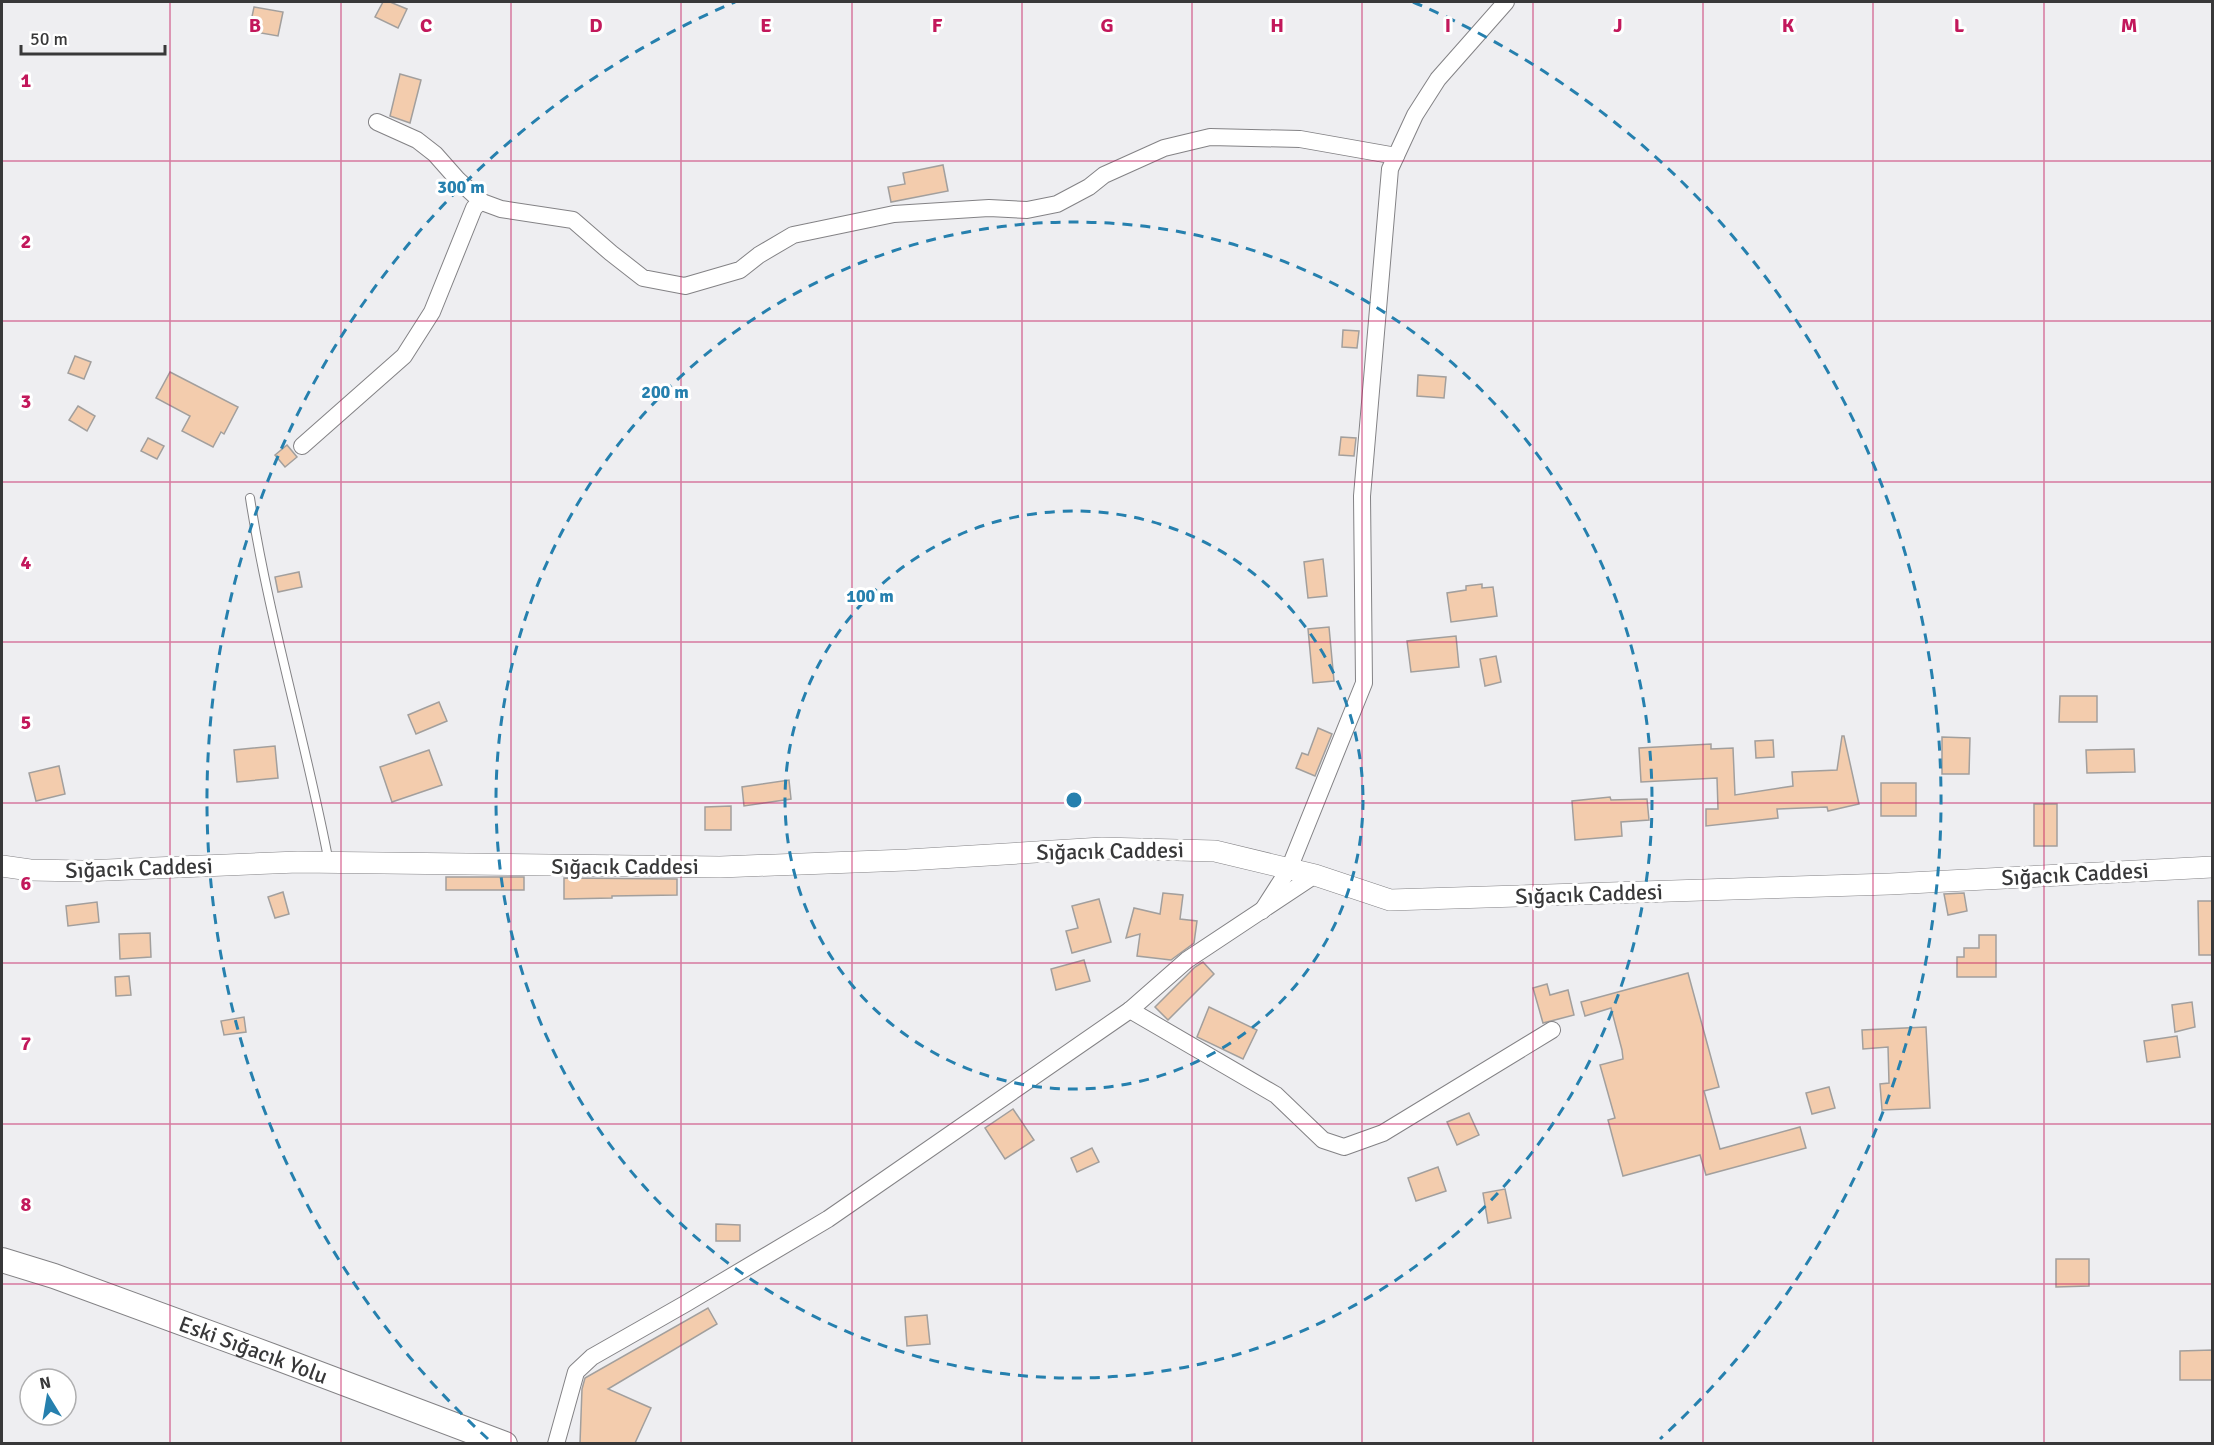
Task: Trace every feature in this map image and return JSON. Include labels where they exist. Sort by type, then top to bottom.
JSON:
[{"type":"main road","name":"Eski Sığacık Yolu","points":[[2,1260],[54,1276],[505,1443]]},
{"type":"street","points":[[1262,911],[1290,869],[1364,683],[1362,496],[1389,170],[1416,115],[1438,79],[1506,2]]},
{"type":"street","points":[[377,122],[417,140],[435,154],[481,201],[501,209],[573,220],[643,278],[685,286],[740,270],[759,255],[793,235],[894,214],[989,208],[1012,210],[1042,208],[1074,196],[1104,175],[1164,148],[1210,137],[1300,139],[1396,156]]},
{"type":"street","points":[[302,446],[404,356],[432,312],[474,208],[481,201]]},
{"type":"street","name":"Sığacık Caddesi","points":[[2,866],[30,870],[83,872],[298,862],[720,867],[907,860],[1102,848],[1215,851],[1315,875],[1390,900],[1890,884],[2212,867]]},
{"type":"street","points":[[556,1443],[576,1372],[592,1357],[828,1219],[1130,1010],[1187,960],[1315,875]]},
{"type":"street","points":[[1130,1010],[1276,1095],[1323,1140],[1344,1147],[1383,1133],[1552,1030]]},
{"type":"lane","points":[[250,498],[260,560],[317,797],[329,863]]},
{"type":"building","points":[[383,2],[390,2],[407,9],[398,28],[375,17]]},
{"type":"building","points":[[254,7],[283,12],[278,36],[249,31]]},
{"type":"building","points":[[400,74],[421,80],[410,123],[390,116]]},
{"type":"building","points":[[943,165],[948,191],[891,202],[888,187],[905,184],[903,173]]},
{"type":"building","points":[[1343,330],[1359,331],[1357,348],[1342,347]]},
{"type":"building","points":[[75,356],[91,362],[84,379],[68,373]]},
{"type":"building","points":[[170,372],[238,407],[224,434],[221,432],[213,447],[182,431],[190,416],[156,398]]},
{"type":"building","points":[[1418,375],[1446,377],[1444,398],[1417,396]]},
{"type":"building","points":[[78,406],[95,416],[87,431],[69,420]]},
{"type":"building","points":[[1341,437],[1356,438],[1354,456],[1339,455]]},
{"type":"building","points":[[148,438],[164,446],[157,459],[141,451]]},
{"type":"building","points":[[287,445],[297,457],[285,467],[275,455]]},
{"type":"building","points":[[1323,559],[1327,596],[1308,598],[1304,562]]},
{"type":"building","points":[[299,572],[302,587],[278,592],[275,577]]},
{"type":"building","points":[[1482,584],[1482,588],[1493,587],[1497,616],[1451,622],[1447,593],[1466,590],[1466,586]]},
{"type":"building","points":[[1329,627],[1334,681],[1313,683],[1308,629]]},
{"type":"building","points":[[1456,636],[1459,667],[1411,672],[1407,641]]},
{"type":"building","points":[[1496,656],[1501,682],[1485,686],[1480,659]]},
{"type":"building","points":[[2060,696],[2097,696],[2097,722],[2059,722]]},
{"type":"building","points":[[439,702],[447,721],[416,734],[408,715]]},
{"type":"building","points":[[1318,728],[1332,734],[1315,776],[1296,768],[1302,753],[1308,755]]},
{"type":"building","points":[[1842,736],[1844,736],[1859,804],[1828,811],[1827,807],[1777,809],[1778,818],[1706,826],[1706,809],[1718,809],[1717,778],[1641,782],[1639,748],[1711,744],[1711,749],[1733,748],[1735,795],[1793,786],[1792,772],[1837,770]]},
{"type":"building","points":[[1942,737],[1970,738],[1969,774],[1942,774]]},
{"type":"building","points":[[1773,740],[1774,757],[1756,758],[1755,741]]},
{"type":"building","points":[[275,746],[278,778],[237,782],[234,750]]},
{"type":"building","points":[[2134,749],[2135,772],[2087,773],[2086,750]]},
{"type":"building","points":[[429,750],[442,785],[392,802],[380,767]]},
{"type":"building","points":[[59,766],[65,794],[36,801],[29,773]]},
{"type":"building","points":[[789,780],[791,799],[744,806],[742,787]]},
{"type":"building","points":[[1881,783],[1916,783],[1916,816],[1881,816]]},
{"type":"building","points":[[1610,797],[1611,800],[1647,799],[1649,820],[1621,822],[1622,836],[1575,840],[1572,801]]},
{"type":"building","points":[[2034,804],[2057,804],[2057,846],[2034,846]]},
{"type":"building","points":[[731,806],[731,830],[705,830],[705,807]]},
{"type":"building","points":[[446,877],[524,877],[524,890],[446,890]]},
{"type":"building","points":[[564,878],[677,879],[677,895],[564,899]]},
{"type":"building","points":[[283,892],[289,914],[275,918],[268,897]]},
{"type":"building","points":[[1163,893],[1183,895],[1180,919],[1197,921],[1194,943],[1171,960],[1137,956],[1140,934],[1126,938],[1134,908],[1160,914]]},
{"type":"building","points":[[1964,893],[1967,911],[1948,915],[1944,894]]},
{"type":"building","points":[[1099,899],[1111,942],[1072,953],[1066,931],[1078,928],[1072,906]]},
{"type":"building","points":[[2198,901],[2212,901],[2212,955],[2199,955]]},
{"type":"building","points":[[97,902],[99,922],[68,926],[66,906]]},
{"type":"building","points":[[150,933],[151,957],[120,959],[119,934]]},
{"type":"building","points":[[1979,935],[1996,935],[1996,977],[1957,977],[1957,957],[1964,957],[1964,948],[1979,948]]},
{"type":"building","points":[[1084,960],[1090,981],[1056,990],[1051,969]]},
{"type":"building","points":[[1203,962],[1214,974],[1168,1020],[1155,1007],[1195,967]]},
{"type":"building","points":[[1688,973],[1719,1087],[1704,1091],[1720,1149],[1800,1127],[1806,1148],[1706,1175],[1700,1155],[1623,1176],[1608,1120],[1615,1118],[1600,1065],[1623,1059],[1622,1050],[1611,1008],[1585,1016],[1581,1002]]},
{"type":"building","points":[[129,976],[131,995],[116,996],[115,977]]},
{"type":"building","points":[[1547,984],[1550,995],[1568,990],[1574,1015],[1543,1023],[1533,988]]},
{"type":"building","points":[[2192,1002],[2195,1027],[2175,1032],[2172,1005]]},
{"type":"building","points":[[1209,1007],[1257,1030],[1243,1059],[1197,1037]]},
{"type":"building","points":[[244,1017],[246,1032],[224,1035],[221,1021]]},
{"type":"building","points":[[1926,1027],[1930,1108],[1882,1110],[1880,1084],[1889,1083],[1888,1047],[1863,1049],[1862,1030]]},
{"type":"building","points":[[2177,1036],[2180,1057],[2147,1062],[2144,1041]]},
{"type":"building","points":[[1829,1087],[1835,1108],[1812,1114],[1806,1093]]},
{"type":"building","points":[[1013,1109],[1034,1140],[1005,1159],[985,1128]]},
{"type":"building","points":[[1469,1113],[1479,1135],[1457,1145],[1447,1122]]},
{"type":"building","points":[[1092,1148],[1099,1162],[1077,1172],[1071,1158]]},
{"type":"building","points":[[1438,1167],[1446,1191],[1416,1201],[1408,1178]]},
{"type":"building","points":[[1505,1189],[1511,1218],[1488,1223],[1483,1193]]},
{"type":"building","points":[[716,1224],[740,1225],[740,1241],[716,1241]]},
{"type":"building","points":[[2056,1259],[2089,1259],[2089,1286],[2056,1287]]},
{"type":"building","points":[[708,1308],[717,1324],[608,1389],[651,1408],[635,1443],[580,1443],[582,1389],[585,1378]]},
{"type":"building","points":[[927,1315],[930,1344],[907,1346],[905,1317]]},
{"type":"building","points":[[2212,1350],[2212,1380],[2180,1380],[2180,1351]]}]
